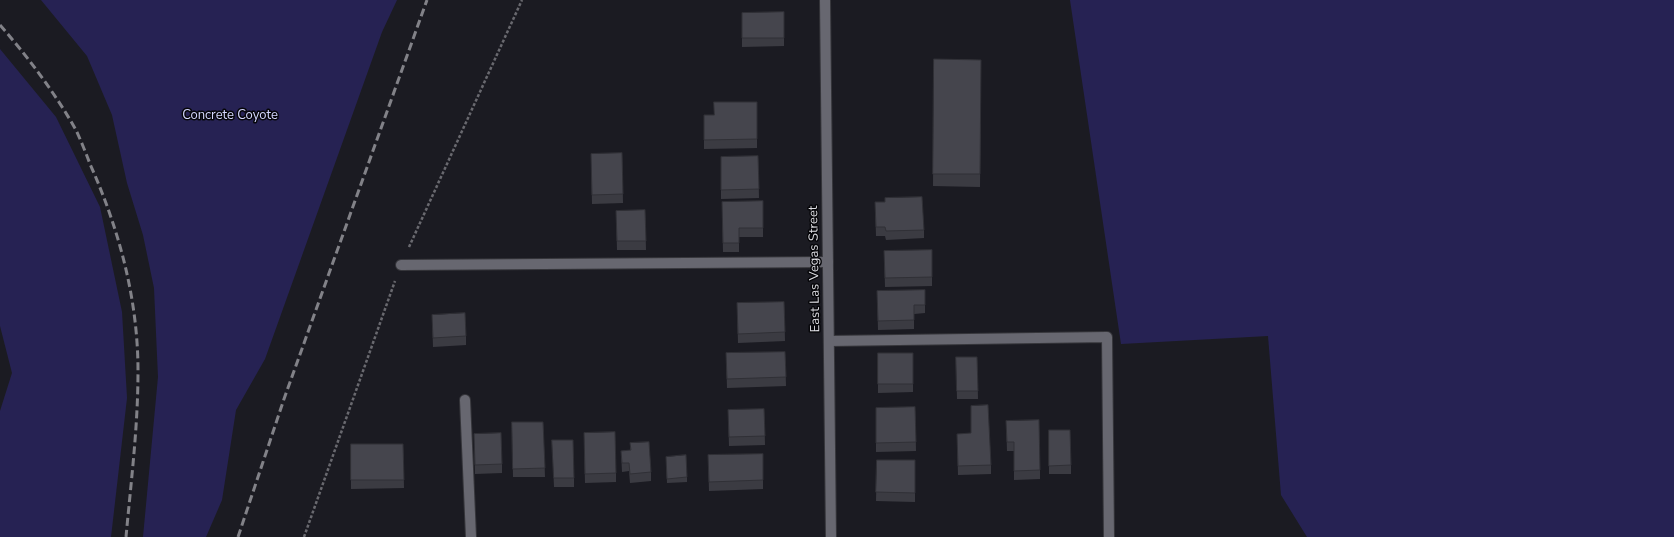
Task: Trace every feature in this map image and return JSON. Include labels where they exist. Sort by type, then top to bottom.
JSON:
[{"type":"street","name":"East Las Vegas Street","points":[[824,0],[831,537]]},
{"type":"street","points":[[401,265],[828,262]]},
{"type":"street","points":[[829,341],[1107,337],[1108,537]]},
{"type":"street","points":[[464,400],[471,537]]},
{"type":"green space","name":"Concrete Coyote","points":[[41,0],[397,0],[382,32],[265,359],[236,410],[222,500],[206,537],[143,537],[158,377],[154,288],[143,235],[127,183],[112,115],[87,56]]},
{"type":"green space","points":[[1070,0],[1674,0],[1674,537],[1307,537],[1281,495],[1268,336],[1121,344]]},
{"type":"green space","points":[[0,49],[56,117],[100,207],[122,312],[127,398],[111,537],[0,537],[0,411],[12,373],[0,326]]},
{"type":"building","points":[[784,12],[784,38],[742,38],[742,13]]},
{"type":"building","points":[[934,59],[981,60],[980,174],[933,174]]},
{"type":"building","points":[[714,102],[757,102],[757,139],[704,140],[704,115],[714,115]]},
{"type":"building","points":[[622,153],[623,194],[592,195],[591,154]]},
{"type":"building","points":[[758,156],[759,189],[721,190],[721,157]]},
{"type":"building","points":[[922,197],[924,230],[886,231],[885,227],[876,227],[875,202],[885,202],[885,198]]},
{"type":"building","points":[[763,201],[763,228],[739,228],[739,243],[723,243],[722,202]]},
{"type":"building","points":[[645,210],[646,241],[617,241],[616,211]]},
{"type":"building","points":[[932,250],[932,277],[885,278],[884,251]]},
{"type":"building","points":[[925,290],[925,305],[914,305],[914,320],[878,321],[877,291]]},
{"type":"building","points":[[784,302],[785,332],[738,334],[737,303]]},
{"type":"building","points":[[465,313],[466,336],[433,338],[432,315]]},
{"type":"building","points":[[785,352],[786,377],[727,379],[726,353]]},
{"type":"building","points":[[878,353],[913,353],[913,384],[878,384]]},
{"type":"building","points":[[956,357],[977,357],[978,391],[957,391]]},
{"type":"building","points":[[988,405],[991,465],[958,466],[957,434],[971,433],[971,406]]},
{"type":"building","points":[[915,407],[916,442],[876,443],[876,408]]},
{"type":"building","points":[[764,409],[765,436],[729,437],[728,410]]},
{"type":"building","points":[[1039,420],[1040,470],[1014,471],[1014,442],[1007,442],[1006,421]]},
{"type":"building","points":[[512,422],[543,422],[545,468],[513,469]]},
{"type":"building","points":[[1049,430],[1070,430],[1071,465],[1049,466]]},
{"type":"building","points":[[615,432],[616,473],[585,474],[584,433]]},
{"type":"building","points":[[501,433],[502,464],[475,465],[474,434]]},
{"type":"building","points":[[552,440],[573,440],[574,478],[554,478]]},
{"type":"building","points":[[649,442],[651,472],[630,474],[629,463],[622,463],[621,451],[631,450],[630,443]]},
{"type":"building","points":[[351,444],[403,444],[404,480],[351,480]]},
{"type":"building","points":[[763,454],[763,480],[709,482],[708,455]]},
{"type":"building","points":[[686,455],[687,477],[667,479],[666,457]]},
{"type":"building","points":[[877,460],[915,460],[915,493],[876,492]]},
{"type":"railway","points":[[238,537],[284,399],[427,0]]},
{"type":"railway","points":[[0,25],[41,76],[76,130],[110,214],[125,265],[135,317],[138,371],[136,434],[126,537]]}]
